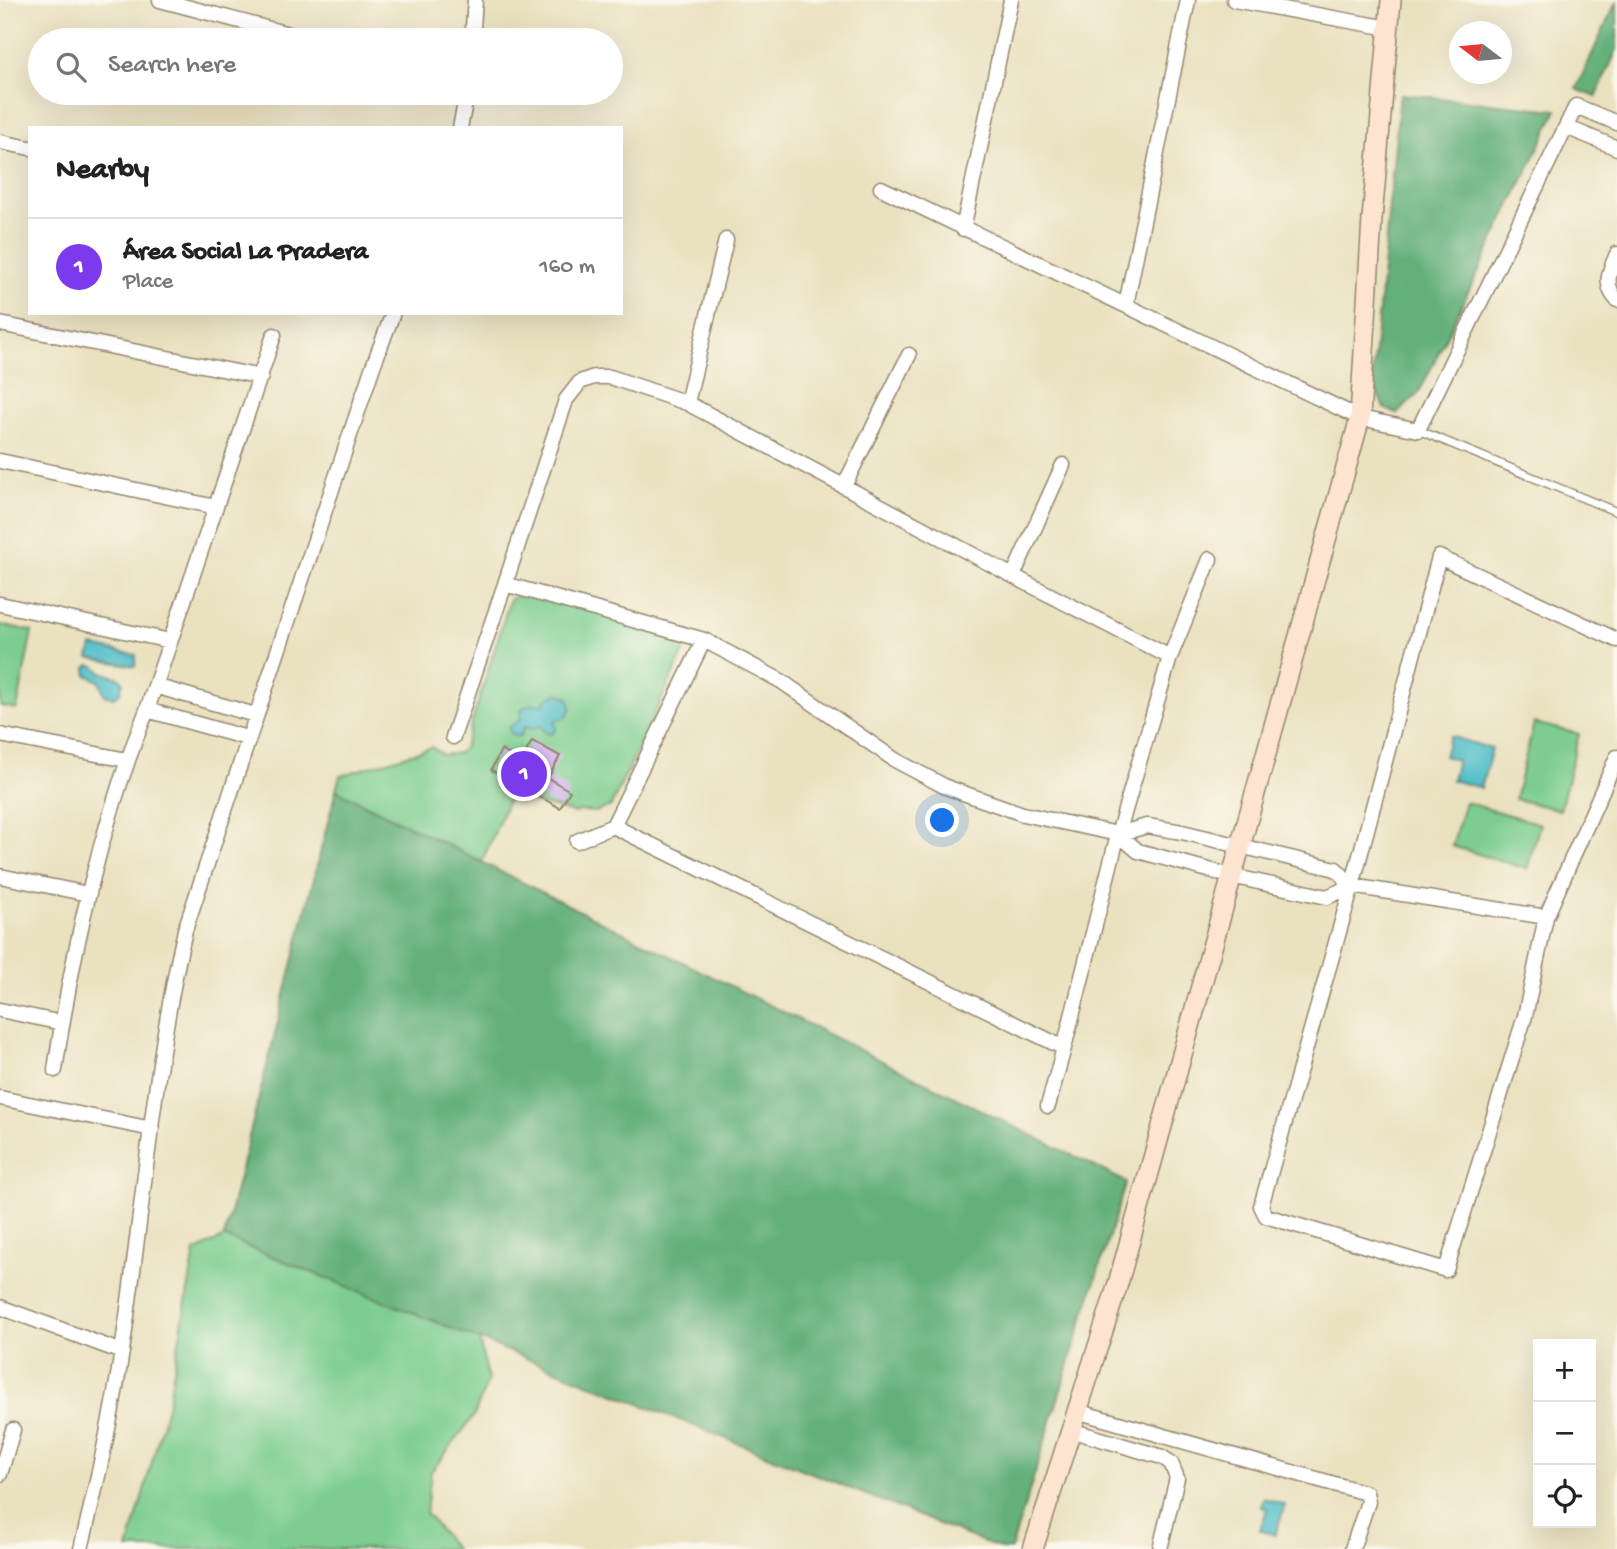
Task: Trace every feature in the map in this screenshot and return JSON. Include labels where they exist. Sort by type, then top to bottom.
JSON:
[{"type":"street","points":[[160,0],[266,28]]},
{"type":"street","points":[[473,28],[475,0]]},
{"type":"street","points":[[963,229],[1012,0]]},
{"type":"street","points":[[1126,305],[1188,0]]},
{"type":"street","points":[[1234,0],[1389,28]]},
{"type":"street","points":[[1033,1549],[1117,1287],[1360,418],[1371,232],[1391,0]]},
{"type":"street","points":[[460,126],[465,105]]},
{"type":"street","points":[[881,188],[1360,418],[1418,430],[1576,106],[1617,123]]},
{"type":"street","points":[[1566,127],[1617,148]]},
{"type":"street","points":[[0,142],[28,148]]},
{"type":"street","points":[[687,404],[726,240]]},
{"type":"street","points":[[1617,254],[1608,273],[1608,283],[1617,300]]},
{"type":"street","points":[[81,1549],[105,1449],[122,1352],[169,1007],[185,930],[247,738],[392,315]]},
{"type":"street","points":[[0,324],[261,377]]},
{"type":"street","points":[[55,1070],[88,894],[127,760],[147,710],[274,335]]},
{"type":"street","points":[[844,486],[909,355]]},
{"type":"street","points":[[453,737],[566,400],[580,382],[594,377],[610,377],[687,404],[1170,657]]},
{"type":"street","points":[[0,461],[216,507]]},
{"type":"street","points":[[1013,576],[1063,466]]},
{"type":"street","points":[[1617,640],[1439,556],[1352,886],[1265,1192],[1262,1212],[1266,1216],[1446,1269],[1525,1016],[1546,917],[1617,757]]},
{"type":"street","points":[[1048,1106],[1118,834],[1170,657],[1210,559]]},
{"type":"street","points":[[505,584],[704,640],[781,681],[895,760],[946,787],[1023,814],[1118,834],[1147,826],[1336,869],[1352,886]]},
{"type":"street","points":[[0,604],[170,641]]},
{"type":"street","points":[[577,841],[613,826],[704,640]]},
{"type":"street","points":[[155,686],[255,715]]},
{"type":"street","points":[[147,710],[247,738]]},
{"type":"street","points":[[0,735],[127,760]]},
{"type":"street","points":[[613,826],[1064,1048]]},
{"type":"street","points":[[1118,834],[1138,851],[1231,876],[1327,897],[1352,886],[1546,917]]},
{"type":"street","points":[[0,876],[88,894]]},
{"type":"street","points":[[0,1010],[62,1023]]},
{"type":"street","points":[[0,1098],[152,1129]]},
{"type":"street","points":[[0,1307],[122,1352]]},
{"type":"street","points":[[1073,1420],[1171,1462],[1177,1478],[1160,1549]]},
{"type":"street","points":[[1073,1420],[1366,1493],[1368,1503],[1352,1549]]},
{"type":"street","points":[[0,1474],[13,1430]]},
{"type":"lane","points":[[1418,430],[1617,512]]},
{"type":"green space","points":[[1617,0],[1617,49],[1596,97],[1576,89]]},
{"type":"green space","points":[[1400,94],[1557,110],[1419,393],[1397,414],[1384,408],[1372,381]]},
{"type":"green space","points":[[526,593],[687,636],[687,645],[611,806],[596,812],[574,813],[510,795],[482,862],[336,790],[340,776],[432,747],[443,755],[458,753],[464,748],[510,599]]},
{"type":"green space","points":[[0,625],[32,631],[17,709],[0,706]]},
{"type":"green space","points":[[1534,723],[1579,734],[1560,810],[1515,799]]},
{"type":"green space","points":[[336,790],[1126,1182],[1011,1549],[1001,1549],[224,1237]]},
{"type":"green space","points":[[1465,802],[1540,824],[1527,869],[1452,846]]},
{"type":"green space","points":[[224,1237],[479,1339],[488,1380],[474,1416],[431,1472],[426,1513],[455,1549],[128,1549],[168,1403],[195,1252]]},
{"type":"water","points":[[92,646],[136,655],[135,666],[89,658]]},
{"type":"water","points":[[89,665],[120,678],[123,682],[120,693],[113,698],[105,695],[99,681],[87,675],[86,668]]},
{"type":"water","points":[[558,693],[569,698],[571,708],[566,717],[555,721],[556,729],[552,734],[540,726],[532,729],[525,727],[520,737],[511,734],[509,727],[521,720],[524,707],[544,704],[547,698]]},
{"type":"water","points":[[1450,736],[1492,749],[1481,788],[1452,780],[1457,760],[1444,756]]},
{"type":"water","points":[[1263,1498],[1285,1505],[1275,1535],[1260,1530],[1267,1509],[1261,1506]]},
{"type":"building","points":[[532,741],[560,756],[548,778],[570,791],[560,808],[491,770],[501,750],[521,761]]},
{"type":"place","name":"Área Social La Pradera","points":[[524,774]]}]
